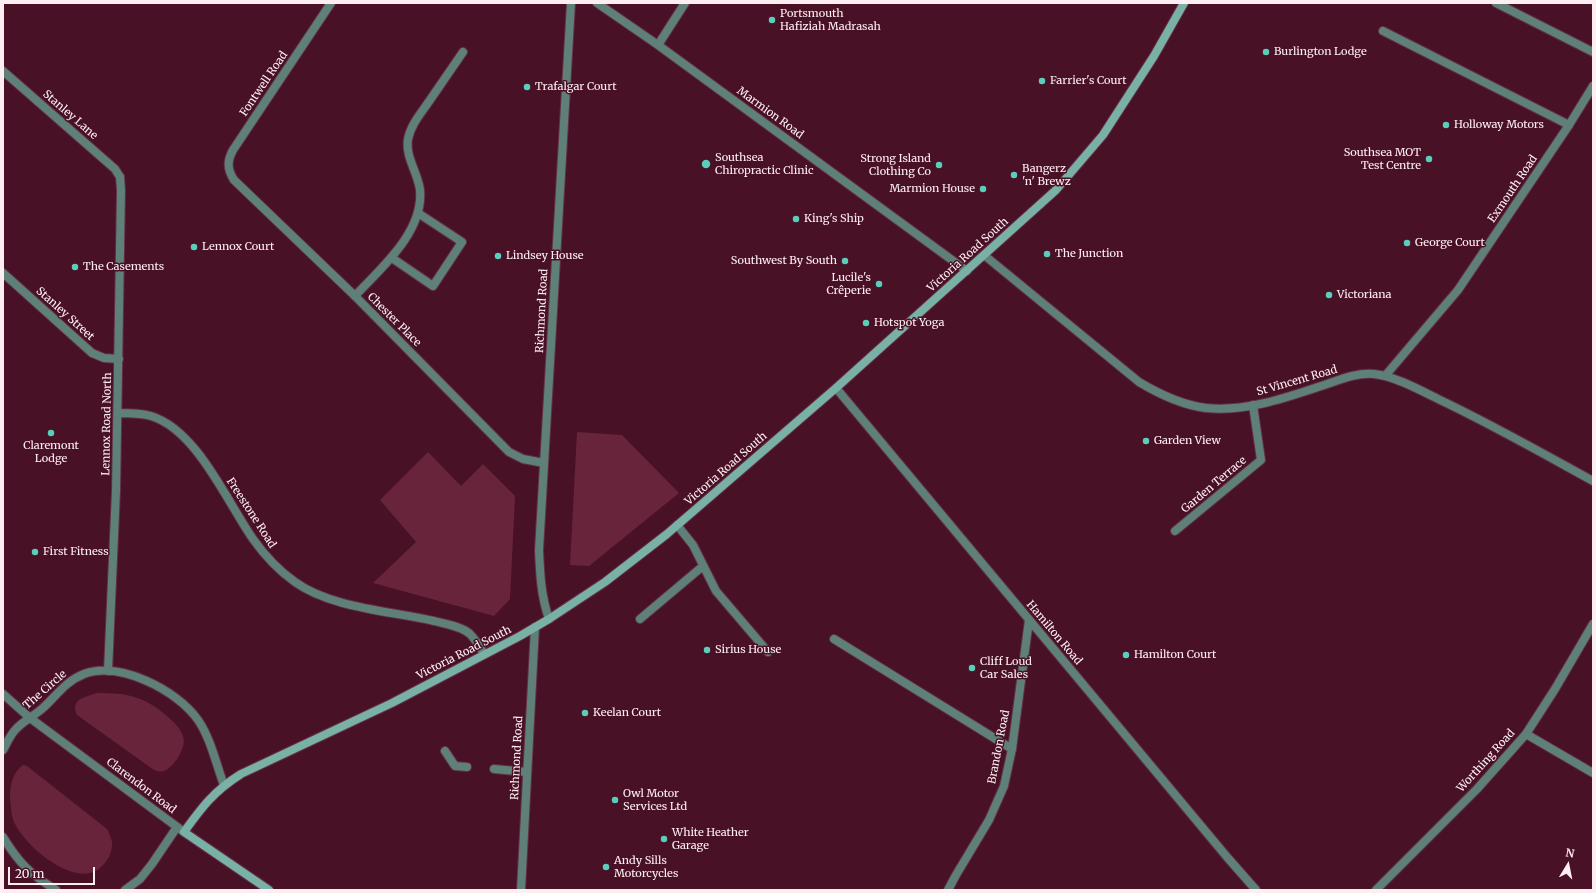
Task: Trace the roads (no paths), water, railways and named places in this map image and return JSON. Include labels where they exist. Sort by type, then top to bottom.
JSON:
[{"type":"main road","name":"Victoria Road South","points":[[181,830],[207,801],[224,785],[241,774],[392,703],[535,627],[605,582],[678,525],[836,388],[1056,190],[1102,135],[1154,56],[1184,3]]},
{"type":"main road","name":"Clarendon Road","points":[[181,830],[268,890]]},
{"type":"street","name":"Fontwell Road","points":[[234,180],[230,173],[228,164],[229,157],[331,3]]},
{"type":"street","name":"Richmond Road","points":[[549,619],[544,604],[540,580],[539,550],[571,3]]},
{"type":"street","name":"Marmion Road","points":[[597,3],[658,45],[966,271]]},
{"type":"street","points":[[658,45],[685,3]]},
{"type":"street","points":[[1496,3],[1593,52]]},
{"type":"street","points":[[1383,31],[1569,125]]},
{"type":"street","points":[[355,296],[392,258],[406,238],[418,213],[420,189],[409,155],[408,141],[413,126],[463,52]]},
{"type":"street","name":"Stanley Lane","points":[[3,71],[115,169],[120,177]]},
{"type":"street","name":"Exmouth Road","points":[[1385,376],[1458,290],[1569,125],[1593,86]]},
{"type":"street","name":"Lennox Road North","points":[[108,671],[118,413],[120,177]]},
{"type":"street","name":"Chester Place","points":[[234,180],[355,296],[509,452],[523,459],[544,464]]},
{"type":"street","points":[[392,258],[433,286],[462,242],[418,213]]},
{"type":"street","name":"St Vincent Road","points":[[984,255],[1139,382],[1156,392],[1183,403],[1205,408],[1222,409],[1253,405],[1278,400],[1353,376],[1372,374],[1385,376],[1421,390],[1471,415],[1593,481]]},
{"type":"street","name":"Stanley Street","points":[[3,273],[92,353],[104,358],[119,359]]},
{"type":"street","name":"Hamilton Road","points":[[836,388],[1256,890]]},
{"type":"street","name":"Garden Terrace","points":[[1175,531],[1261,460],[1253,405]]},
{"type":"street","name":"Freestone Road","points":[[118,413],[152,416],[162,421],[180,434],[206,463],[252,538],[267,558],[274,566],[300,586],[320,597],[412,616],[462,629],[470,634],[484,654]]},
{"type":"street","points":[[678,525],[693,545],[716,591],[768,652]]},
{"type":"street","points":[[640,619],[703,566]]},
{"type":"street","name":"Brandon Road","points":[[948,890],[989,820],[1004,786],[1012,749],[1029,620]]},
{"type":"street","name":"Worthing Road","points":[[1376,890],[1477,789],[1526,734],[1555,689],[1592,626]]},
{"type":"street","name":"Richmond Road","points":[[521,890],[535,627]]},
{"type":"street","points":[[834,639],[1012,749]]},
{"type":"street","name":"The Circle","points":[[3,750],[15,730],[44,707],[69,681],[84,674],[108,671],[140,679],[158,686],[192,712],[199,721],[207,738],[224,785]]},
{"type":"street","name":"Clarendon Road","points":[[3,694],[30,718],[181,830]]},
{"type":"street","points":[[1526,734],[1593,773]]},
{"type":"street","points":[[445,751],[455,766],[467,767]]},
{"type":"street","points":[[494,769],[527,772]]},
{"type":"street","points":[[124,890],[140,879],[181,830]]},
{"type":"street","points":[[3,837],[14,856],[29,872],[56,890]]},
{"type":"place","name":"Portsmouth Hafiziah Madrasah","points":[[772,20]]},
{"type":"place","name":"Burlington Lodge","points":[[1266,52]]},
{"type":"place","name":"Farrier's Court","points":[[1042,81]]},
{"type":"place","name":"Trafalgar Court","points":[[527,87]]},
{"type":"place","name":"Holloway Motors","points":[[1446,125]]},
{"type":"place","name":"Southsea MOT Test Centre","points":[[1429,159]]},
{"type":"place","name":"Southsea Chiropractic Clinic","points":[[706,164]]},
{"type":"place","name":"Strong Island Clothing Co","points":[[939,165]]},
{"type":"place","name":"Bangerz 'n' Brewz","points":[[1014,175]]},
{"type":"place","name":"Marmion House","points":[[983,189]]},
{"type":"place","name":"King's Ship","points":[[796,219]]},
{"type":"place","name":"George Court","points":[[1407,243]]},
{"type":"place","name":"Lennox Court","points":[[194,247]]},
{"type":"place","name":"The Junction","points":[[1047,254]]},
{"type":"place","name":"Lindsey House","points":[[498,256]]},
{"type":"place","name":"Southwest By South","points":[[845,261]]},
{"type":"place","name":"The Casements","points":[[75,267]]},
{"type":"place","name":"Lucile's Crêperie","points":[[879,284]]},
{"type":"place","name":"Victoriana","points":[[1329,295]]},
{"type":"place","name":"Hotspot Yoga","points":[[866,323]]},
{"type":"place","name":"Claremont Lodge","points":[[51,433]]},
{"type":"place","name":"Garden View","points":[[1146,441]]},
{"type":"place","name":"First Fitness","points":[[35,552]]},
{"type":"place","name":"Sirius House","points":[[707,650]]},
{"type":"place","name":"Hamilton Court","points":[[1126,655]]},
{"type":"place","name":"Cliff Loud Car Sales","points":[[972,668]]},
{"type":"place","name":"Keelan Court","points":[[585,713]]},
{"type":"place","name":"Owl Motor Services Ltd","points":[[615,800]]},
{"type":"place","name":"White Heather Garage","points":[[664,839]]},
{"type":"place","name":"Andy Sills Motorcycles","points":[[606,867]]}]
